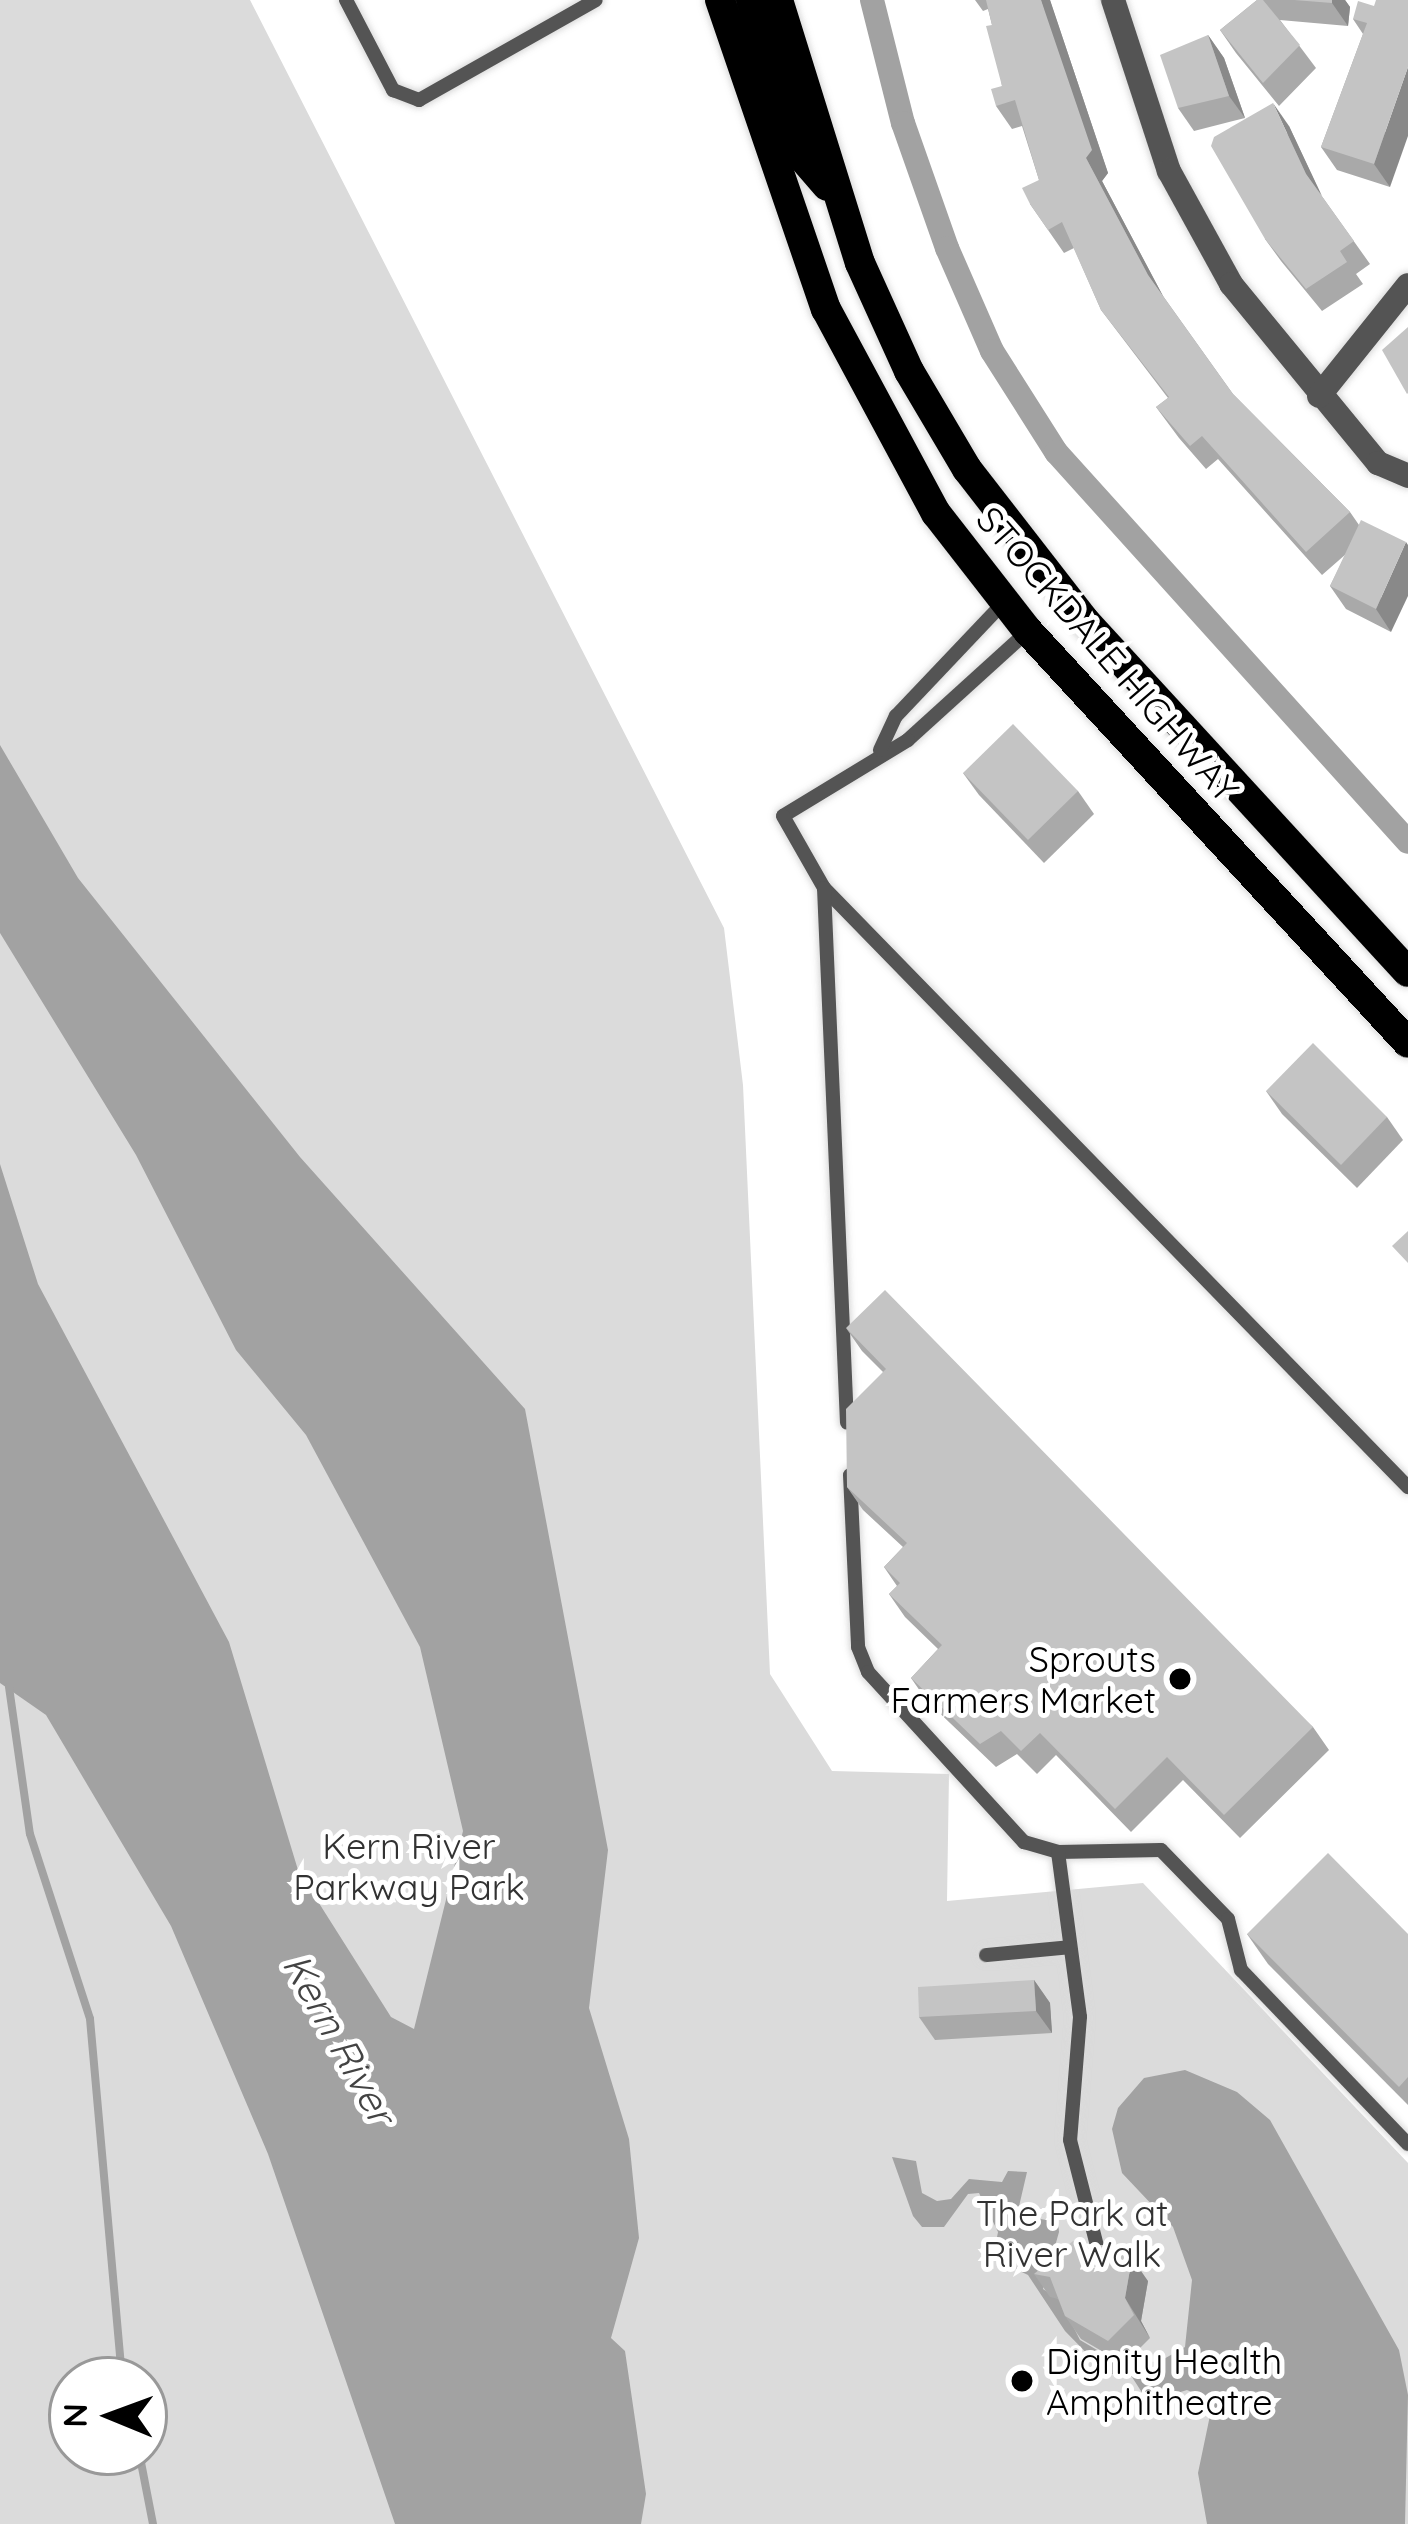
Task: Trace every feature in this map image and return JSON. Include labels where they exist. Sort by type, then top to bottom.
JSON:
[{"type":"main road","name":"STOCKDALE HIGHWAY","points":[[719,0],[842,345],[927,499],[1028,631],[1408,1043]]},
{"type":"main road","points":[[752,0],[802,157],[836,195]]},
{"type":"main road","name":"STOCKDALE HIGHWAY","points":[[778,0],[836,195],[901,354],[993,507],[1084,620],[1408,972]]},
{"type":"street","points":[[1121,2],[1148,118],[1201,235],[1319,396],[1378,463],[1408,476]]},
{"type":"street","points":[[1319,396],[1408,285]]},
{"type":"lane","points":[[346,0],[393,90],[419,100],[596,0]]},
{"type":"lane","points":[[880,750],[896,716],[1004,602]]},
{"type":"lane","points":[[1028,631],[908,740],[880,750],[782,816],[824,888],[1408,1487]]},
{"type":"lane","points":[[824,888],[848,1437]]},
{"type":"lane","points":[[849,1460],[858,1647],[868,1672],[1005,1828],[1058,1852],[1161,1850],[1228,1919],[1241,1970],[1408,2144]]},
{"type":"lane","points":[[1058,1852],[1080,2017],[1070,2140],[1097,2246]]},
{"type":"lane","points":[[986,1955],[1070,1947]]},
{"type":"green space","name":"Kern River Parkway Park","points":[[0,0],[250,0],[724,928],[743,1085],[770,1674],[832,1771],[949,1774],[947,1901],[1143,1883],[1408,2163],[1408,2524],[0,2524]]},
{"type":"water","name":"Kern River","points":[[0,745],[78,878],[300,1157],[525,1409],[608,1850],[589,2008],[629,2139],[639,2238],[611,2338],[625,2351],[646,2494],[641,2524],[395,2524],[268,2154],[171,1926],[46,1715],[0,1683],[0,1164],[38,1284],[229,1642],[298,1870],[391,2017],[414,2029],[463,1831],[420,1647],[306,1435],[236,1350],[136,1155],[0,933]]},
{"type":"water","points":[[1185,2070],[1237,2092],[1270,2120],[1399,2350],[1408,2395],[1405,2524],[1207,2524],[1198,2473],[1213,2401],[1187,2390],[1148,2402],[1132,2377],[1106,2373],[1065,2331],[1028,2275],[993,2258],[998,2232],[979,2193],[968,2194],[944,2227],[922,2227],[913,2216],[892,2157],[916,2161],[922,2193],[937,2201],[951,2199],[969,2179],[1002,2182],[1008,2171],[1027,2172],[1017,2215],[1058,2222],[1043,2289],[1060,2300],[1080,2340],[1126,2367],[1162,2360],[1185,2347],[1192,2280],[1173,2227],[1122,2173],[1112,2129],[1118,2108],[1144,2078]]},
{"type":"building","points":[[986,0],[1041,0],[1092,150],[1086,158],[1148,275],[1233,394],[1350,512],[1306,552],[1202,436],[1190,446],[1156,407],[1169,397],[1101,310],[1062,222],[1048,230],[1030,204],[1022,188],[1039,180],[1015,100],[996,106],[991,89],[1002,86],[986,26],[992,25]]},
{"type":"building","points":[[1263,0],[1300,45],[1263,83],[1220,30]]},
{"type":"building","points":[[1376,0],[1408,0],[1408,67],[1374,164],[1321,147],[1367,23],[1353,19],[1358,1],[1374,6]]},
{"type":"building","points":[[1208,35],[1229,96],[1178,108],[1160,55]]},
{"type":"building","points":[[1273,103],[1306,174],[1354,241],[1340,251],[1347,262],[1306,289],[1265,239],[1211,146],[1214,137]]},
{"type":"building","points":[[1408,327],[1408,393],[1407,394],[1382,350]]},
{"type":"building","points":[[1361,520],[1406,542],[1376,609],[1330,586]]},
{"type":"building","points":[[1013,724],[1078,791],[1028,840],[963,773]]},
{"type":"building","points":[[1313,1043],[1387,1117],[1341,1165],[1266,1091]]},
{"type":"building","points":[[1408,1231],[1408,1263],[1392,1246]]},
{"type":"building","points":[[885,1290],[1313,1727],[1224,1815],[1167,1757],[1115,1809],[1040,1733],[1021,1751],[1001,1731],[980,1744],[911,1678],[942,1645],[889,1594],[900,1583],[884,1567],[907,1543],[847,1487],[846,1409],[886,1369],[846,1328]]},
{"type":"building","points":[[1328,1853],[1408,1934],[1408,2077],[1399,2087],[1247,1934]]},
{"type":"building","points":[[1034,1980],[1036,2011],[919,2017],[918,1987]]},
{"type":"building","points":[[1073,2241],[1089,2258],[1093,2245],[1114,2245],[1132,2258],[1125,2298],[1134,2315],[1108,2341],[1065,2316],[1050,2277],[1034,2274]]},
{"type":"waterway","points":[[872,0],[903,123],[947,248],[992,351],[1056,452],[1408,842]]},
{"type":"waterway","points":[[9,1687],[30,1834],[90,2019],[120,2356]]},
{"type":"waterway","points":[[144,2476],[153,2524]]},
{"type":"place","name":"Sprouts Farmers Market","points":[[1180,1679]]},
{"type":"place","name":"Dignity Health Amphitheatre","points":[[1022,2381]]},
{"type":"park label","name":"The Park at River Walk","points":[[1072,2232]]}]
